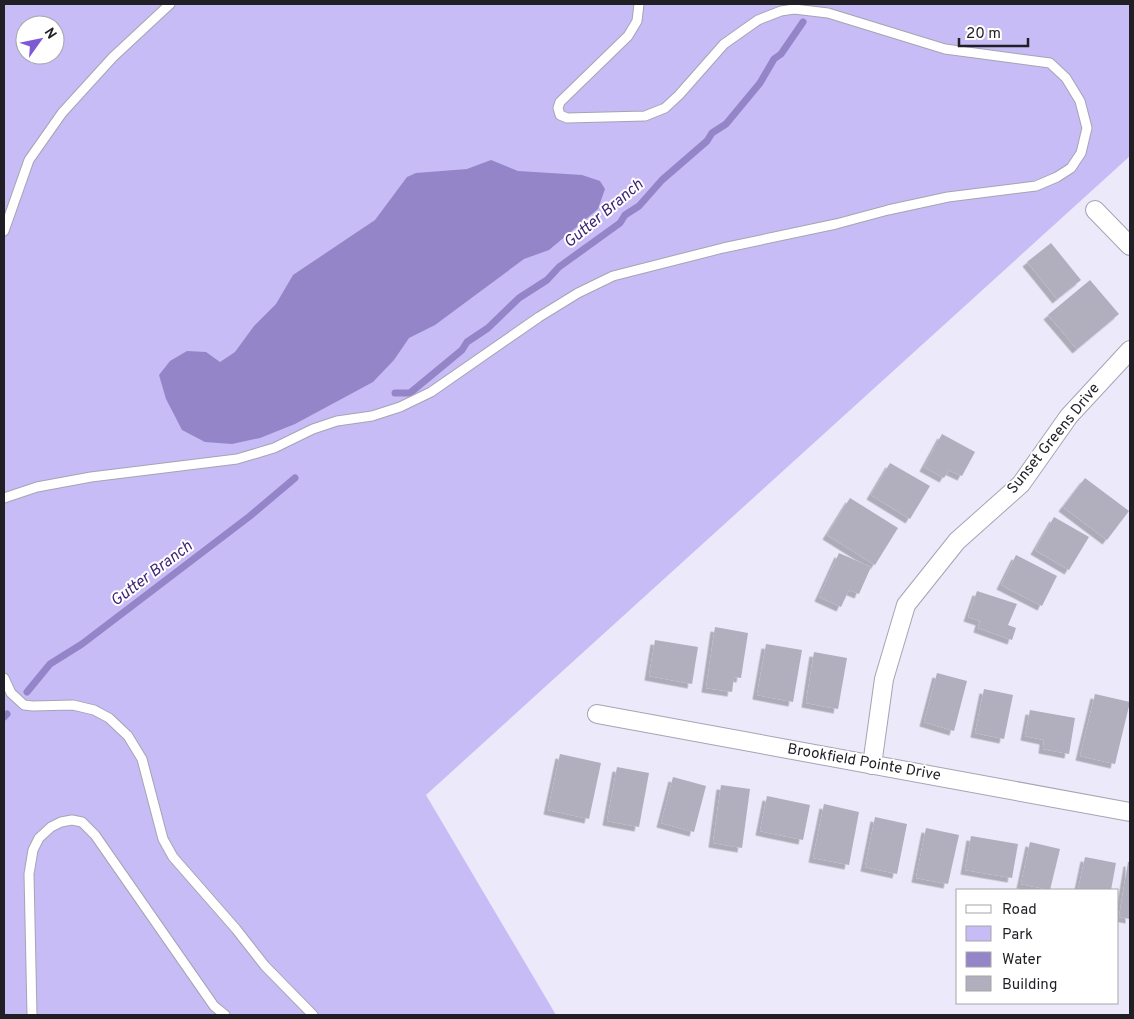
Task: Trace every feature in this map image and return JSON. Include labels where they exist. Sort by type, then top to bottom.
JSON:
[{"type":"street","points":[[1095,210],[1130,246]]},
{"type":"street","name":"Sunset Greens Drive","points":[[872,765],[884,680],[906,605],[957,541],[1021,484],[1069,416],[1130,350]]},
{"type":"street","name":"Brookfield Pointe Drive","points":[[597,714],[1130,812]]},
{"type":"lane","points":[[4,231],[29,160],[62,113],[113,57],[170,4]]},
{"type":"lane","points":[[4,498],[37,487],[82,478],[237,459],[274,448],[313,429],[337,421],[372,416],[400,407],[431,392],[539,317],[578,293],[613,276],[723,248],[836,224],[896,208],[948,197],[1036,186],[1057,177],[1071,168],[1081,153],[1087,128],[1080,101],[1066,78],[1050,63],[945,49],[828,13],[794,9],[781,11],[758,20],[724,44],[665,108],[645,116],[619,118],[567,118],[560,114],[558,108],[560,102],[628,36],[637,21],[639,4]]},
{"type":"lane","points":[[4,678],[10,693],[24,705],[73,705],[94,710],[109,718],[128,736],[142,758],[164,839],[173,857],[265,966],[313,1015]]},
{"type":"lane","points":[[32,1015],[29,874],[33,850],[39,838],[51,827],[72,820],[82,822],[95,835],[214,1006],[225,1015]]},
{"type":"green space","points":[[4,4],[1130,4],[1130,156],[426,795],[556,1015],[4,1015]]},
{"type":"water","points":[[491,160],[518,171],[582,175],[600,181],[605,189],[598,209],[549,250],[524,259],[435,325],[409,338],[394,360],[373,382],[295,424],[260,438],[232,444],[205,442],[182,430],[166,399],[159,375],[170,361],[187,351],[206,352],[220,362],[235,352],[254,326],[276,304],[293,275],[375,220],[407,177],[416,173],[467,169]]},
{"type":"building","points":[[1051,243],[1081,280],[1057,299],[1027,262]]},
{"type":"building","points":[[1090,280],[1119,314],[1077,349],[1048,315]]},
{"type":"building","points":[[942,434],[975,452],[962,476],[949,470],[944,478],[924,467]]},
{"type":"building","points":[[890,463],[930,486],[910,519],[871,495]]},
{"type":"building","points":[[1085,478],[1129,511],[1107,540],[1063,507]]},
{"type":"building","points":[[850,498],[898,528],[875,565],[827,535]]},
{"type":"building","points":[[1054,517],[1089,537],[1069,570],[1035,550]]},
{"type":"building","points":[[839,553],[871,567],[859,594],[849,590],[841,607],[819,597]]},
{"type":"building","points":[[1016,555],[1057,576],[1042,606],[1001,585]]},
{"type":"building","points":[[977,591],[1017,604],[1008,625],[1016,628],[1012,640],[978,628],[980,621],[968,617]]},
{"type":"building","points":[[715,627],[748,633],[741,678],[734,677],[732,692],[706,688]]},
{"type":"building","points":[[655,640],[698,647],[692,684],[649,676]]},
{"type":"building","points":[[766,644],[802,650],[793,702],[757,695]]},
{"type":"building","points":[[814,652],[847,658],[838,709],[806,703]]},
{"type":"building","points":[[937,673],[967,681],[954,731],[924,722]]},
{"type":"building","points":[[984,689],[1013,695],[1004,739],[975,733]]},
{"type":"building","points":[[1095,694],[1130,702],[1115,764],[1080,756]]},
{"type":"building","points":[[1030,710],[1075,718],[1069,754],[1043,749],[1044,740],[1025,736]]},
{"type":"building","points":[[560,754],[601,763],[589,819],[548,810]]},
{"type":"building","points":[[617,767],[649,773],[639,827],[607,821]]},
{"type":"building","points":[[673,777],[706,786],[694,832],[661,823]]},
{"type":"building","points":[[721,785],[750,789],[742,848],[713,843]]},
{"type":"building","points":[[767,796],[810,805],[803,840],[760,831]]},
{"type":"building","points":[[824,804],[859,812],[849,865],[813,858]]},
{"type":"building","points":[[875,817],[907,824],[897,874],[865,867]]},
{"type":"building","points":[[926,828],[959,835],[948,884],[916,878]]},
{"type":"building","points":[[971,836],[1018,844],[1012,878],[965,870]]},
{"type":"building","points":[[1030,842],[1060,849],[1050,889],[1021,884]]},
{"type":"building","points":[[1085,857],[1116,863],[1111,889],[1078,889]]},
{"type":"building","points":[[1128,862],[1130,862],[1130,919],[1119,917]]},
{"type":"waterway","name":"Gutter Branch","points":[[395,393],[410,393],[462,350],[467,342],[488,328],[519,298],[547,280],[559,267],[620,223],[625,215],[639,206],[662,180],[707,141],[712,133],[726,124],[760,83],[774,59],[781,54],[803,22]]},
{"type":"waterway","name":"Gutter Branch","points":[[27,692],[50,664],[82,644],[250,516],[295,478]]},
{"type":"waterway","name":"Gutter Branch","points":[[4,717],[7,714]]}]
